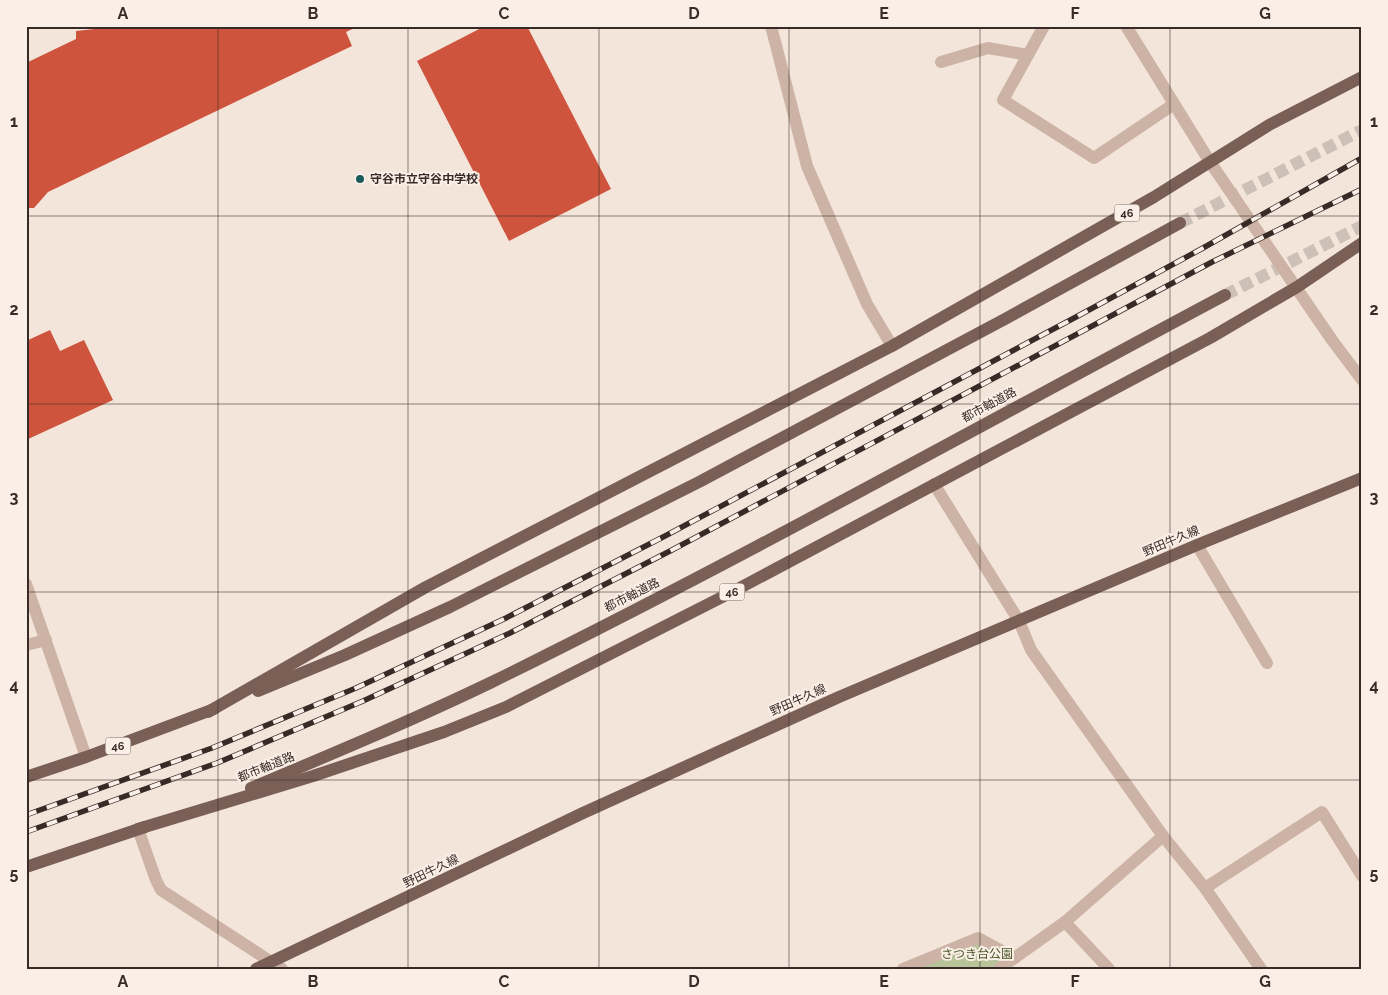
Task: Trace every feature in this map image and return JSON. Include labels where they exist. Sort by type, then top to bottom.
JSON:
[{"type":"main road","name":"46","points":[[208,712],[426,587],[892,346],[1154,197],[1269,125],[1362,77]]},
{"type":"main road","name":"46","points":[[26,777],[208,712],[345,655],[450,607],[690,486],[1005,319],[1180,223]]},
{"type":"main road","name":"46","points":[[138,829],[313,776],[444,732],[506,707],[734,591],[1210,338],[1297,287],[1362,243]]},
{"type":"main road","name":"都市軸道路","points":[[26,867],[245,790],[321,759],[491,682],[721,565],[1225,295]]},
{"type":"main road","name":"野田牛久線","points":[[256,969],[277,965],[583,813],[839,697],[1197,545],[1362,478]]},
{"type":"street","points":[[771,26],[807,166],[867,304],[892,346]]},
{"type":"street","points":[[1044,26],[1003,100],[1094,158],[1174,104]]},
{"type":"street","points":[[1126,26],[1210,162],[1332,340],[1362,380]]},
{"type":"street","points":[[941,62],[988,48],[1028,55]]},
{"type":"street","points":[[934,484],[1019,621],[1031,650],[1163,836],[1205,888],[1261,969]]},
{"type":"street","points":[[1197,545],[1267,663]]},
{"type":"street","points":[[26,584],[86,757]]},
{"type":"street","points":[[26,645],[46,640]]},
{"type":"street","points":[[1205,888],[1322,812],[1362,876]]},
{"type":"street","points":[[138,829],[161,890],[277,965]]},
{"type":"street","points":[[999,969],[1065,922],[1163,836]]},
{"type":"street","points":[[1065,922],[1108,969]]},
{"type":"street","points":[[903,969],[978,938],[1015,958]]},
{"type":"green space","name":"さつき台公園","points":[[978,938],[1015,958],[999,969],[903,969]]},
{"type":"building","points":[[122,26],[359,26],[346,32],[352,46],[48,192],[34,208],[26,208],[26,63],[76,39],[76,31]]},
{"type":"building","points":[[485,26],[527,26],[611,189],[509,241],[417,61]]},
{"type":"building","points":[[50,330],[60,351],[84,340],[113,400],[26,440],[26,341]]},
{"type":"tunnel","points":[[1180,223],[1362,130]]},
{"type":"tunnel","points":[[1225,295],[1362,226]]},
{"type":"railway","points":[[26,815],[212,748],[356,688],[506,618],[665,536],[1076,317],[1362,158]]},
{"type":"railway","points":[[26,832],[217,763],[363,701],[510,633],[672,550],[1212,262],[1362,189]]},
{"type":"place","name":"守谷市立守谷中学校","points":[[360,179]]}]
